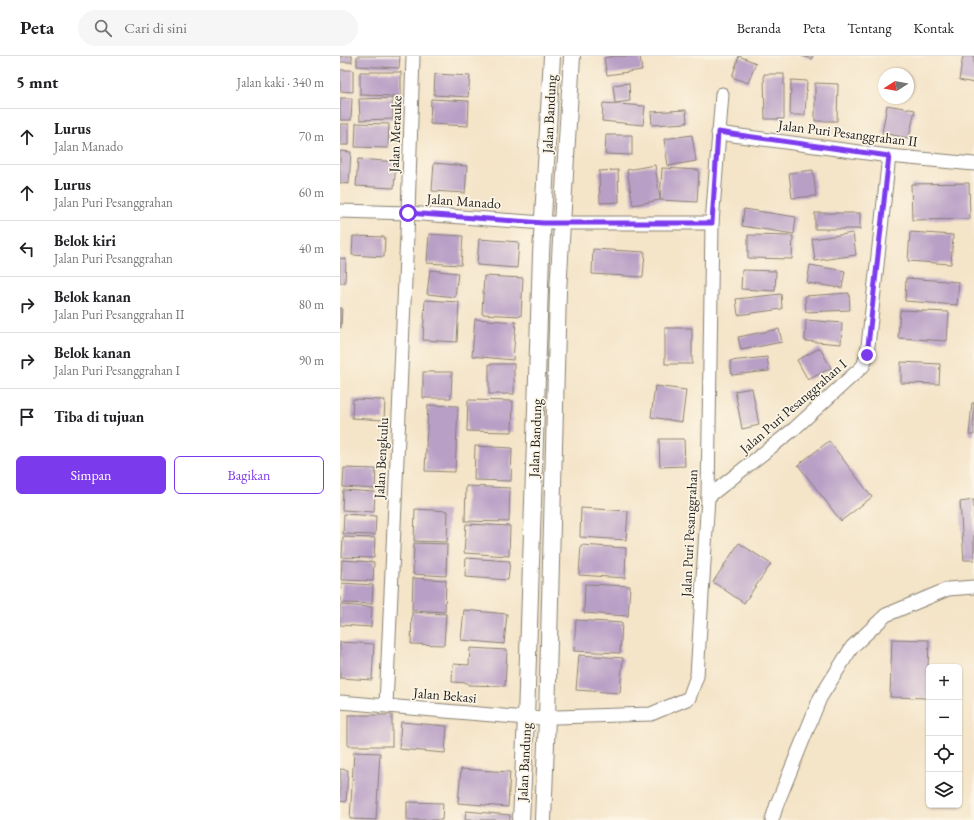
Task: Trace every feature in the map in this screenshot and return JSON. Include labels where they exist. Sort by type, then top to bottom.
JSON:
[{"type":"street","name":"Jalan Merauke","points":[[408,213],[413,56]]},
{"type":"street","name":"Jalan Bandung","points":[[521,820],[526,718],[540,262],[552,56]]},
{"type":"street","name":"Jalan Bandung","points":[[543,820],[558,291],[572,56]]},
{"type":"street","name":"Jalan Puri Pesanggrahan","points":[[547,718],[651,714],[689,698],[697,676],[708,497],[712,223],[722,94]]},
{"type":"street","name":"Jalan Puri Pesanggrahan II","points":[[718,132],[889,156],[974,164]]},
{"type":"street","name":"Jalan Puri Pesanggrahan I","points":[[708,497],[794,429],[863,366],[867,355],[889,156]]},
{"type":"street","name":"Jalan Manado","points":[[340,211],[408,213],[543,223],[563,222]]},
{"type":"street","name":"Jalan Bengkulu","points":[[386,705],[408,213]]},
{"type":"street","points":[[563,222],[712,223]]},
{"type":"street","points":[[772,820],[777,804],[820,698],[852,647],[886,615],[948,589],[974,587]]},
{"type":"street","name":"Jalan Bekasi","points":[[340,702],[526,718],[547,718]]},
{"type":"building","points":[[340,56],[352,56],[352,62],[340,62]]},
{"type":"building","points":[[357,56],[400,56],[399,68],[357,66]]},
{"type":"building","points":[[615,56],[640,56],[642,70],[607,75],[604,58]]},
{"type":"building","points":[[739,56],[756,63],[748,83],[732,77]]},
{"type":"building","points":[[801,56],[813,56],[812,59]]},
{"type":"building","points":[[963,56],[974,56],[974,83],[959,80]]},
{"type":"building","points":[[340,70],[353,70],[353,92],[340,91]]},
{"type":"building","points":[[360,72],[401,72],[401,96],[360,95]]},
{"type":"building","points":[[435,74],[470,76],[468,97],[434,95]]},
{"type":"building","points":[[764,74],[784,74],[784,119],[765,119]]},
{"type":"building","points":[[791,80],[807,81],[805,115],[790,115]]},
{"type":"building","points":[[629,83],[630,101],[615,103],[613,85]]},
{"type":"building","points":[[815,83],[838,84],[837,121],[815,121]]},
{"type":"building","points":[[340,98],[352,98],[351,120],[340,120]]},
{"type":"building","points":[[392,98],[393,119],[360,120],[359,99]]},
{"type":"building","points":[[431,99],[469,101],[468,126],[430,124]]},
{"type":"building","points":[[603,103],[645,106],[643,125],[602,121]]},
{"type":"building","points":[[887,105],[915,110],[909,138],[882,133]]},
{"type":"building","points":[[686,110],[687,123],[652,125],[651,112]]},
{"type":"building","points":[[356,123],[389,124],[388,148],[355,147]]},
{"type":"building","points":[[340,124],[349,124],[349,145],[340,145]]},
{"type":"building","points":[[606,135],[632,135],[632,155],[605,154]]},
{"type":"building","points":[[692,135],[696,161],[668,166],[664,139]]},
{"type":"building","points":[[340,151],[351,152],[349,184],[340,183]]},
{"type":"building","points":[[358,159],[396,162],[394,188],[356,186]]},
{"type":"building","points":[[434,163],[467,166],[465,193],[432,191]]},
{"type":"building","points":[[655,165],[660,200],[633,205],[627,170]]},
{"type":"building","points":[[662,168],[699,170],[697,202],[660,200]]},
{"type":"building","points":[[618,170],[619,202],[600,203],[599,171]]},
{"type":"building","points":[[813,170],[816,196],[792,198],[789,173]]},
{"type":"building","points":[[969,183],[970,219],[912,220],[911,184]]},
{"type":"building","points":[[744,209],[796,217],[794,234],[742,226]]},
{"type":"building","points":[[815,213],[860,213],[860,229],[815,229]]},
{"type":"building","points":[[910,232],[953,235],[951,264],[908,261]]},
{"type":"building","points":[[853,233],[856,255],[815,261],[812,239]]},
{"type":"building","points":[[429,234],[463,236],[461,265],[427,263]]},
{"type":"building","points":[[748,235],[793,236],[792,259],[748,258]]},
{"type":"building","points":[[353,236],[385,237],[384,257],[352,255]]},
{"type":"building","points":[[479,239],[519,242],[517,268],[477,265]]},
{"type":"building","points":[[593,249],[645,252],[643,277],[592,274]]},
{"type":"building","points":[[340,258],[346,259],[345,283],[340,283]]},
{"type":"building","points":[[810,265],[845,271],[842,288],[807,283]]},
{"type":"building","points":[[430,270],[458,273],[455,297],[427,294]]},
{"type":"building","points":[[742,270],[776,271],[775,291],[741,289]]},
{"type":"building","points":[[484,276],[523,278],[521,316],[482,314]]},
{"type":"building","points":[[906,278],[959,282],[957,305],[905,301]]},
{"type":"building","points":[[849,293],[850,310],[806,312],[805,296]]},
{"type":"building","points":[[781,294],[782,309],[738,315],[736,299]]},
{"type":"building","points":[[425,300],[459,302],[457,342],[423,340]]},
{"type":"building","points":[[340,308],[342,308],[341,328],[340,328]]},
{"type":"building","points":[[900,310],[949,312],[947,341],[898,338]]},
{"type":"building","points":[[475,319],[516,322],[513,360],[472,356]]},
{"type":"building","points":[[806,320],[842,323],[841,344],[805,341]]},
{"type":"building","points":[[665,328],[692,328],[692,364],[665,364]]},
{"type":"building","points":[[779,329],[782,342],[741,350],[738,337]]},
{"type":"building","points":[[820,348],[831,368],[808,380],[797,360]]},
{"type":"building","points":[[767,357],[769,371],[732,375],[730,361]]},
{"type":"building","points":[[901,362],[940,364],[939,384],[901,383]]},
{"type":"building","points":[[489,364],[514,364],[514,394],[489,394]]},
{"type":"building","points":[[423,372],[452,372],[451,398],[423,398]]},
{"type":"building","points":[[655,386],[686,390],[682,422],[651,417]]},
{"type":"building","points":[[752,388],[759,425],[742,429],[735,391]]},
{"type":"building","points":[[353,399],[385,400],[384,420],[352,418]]},
{"type":"building","points":[[468,400],[513,401],[512,432],[467,431]]},
{"type":"building","points":[[972,403],[974,403],[974,435],[969,435]]},
{"type":"building","points":[[428,405],[458,406],[455,472],[425,471]]},
{"type":"building","points":[[659,439],[684,439],[685,466],[660,467]]},
{"type":"building","points":[[829,441],[872,497],[841,521],[798,465]]},
{"type":"building","points":[[475,446],[512,448],[511,481],[474,480]]},
{"type":"building","points":[[344,468],[376,469],[375,489],[343,487]]},
{"type":"building","points":[[466,486],[510,488],[509,522],[465,521]]},
{"type":"building","points":[[343,490],[375,492],[374,512],[342,510]]},
{"type":"building","points":[[974,500],[974,560],[964,560],[960,502]]},
{"type":"building","points":[[581,508],[628,511],[626,540],[580,537]]},
{"type":"building","points":[[415,509],[448,511],[447,542],[414,541]]},
{"type":"building","points":[[344,514],[376,516],[375,535],[343,534]]},
{"type":"building","points":[[466,524],[510,526],[509,556],[464,553]]},
{"type":"building","points":[[343,537],[375,538],[374,558],[342,557]]},
{"type":"building","points":[[414,543],[447,544],[446,576],[413,574]]},
{"type":"building","points":[[739,543],[771,564],[744,603],[713,582]]},
{"type":"building","points":[[581,545],[626,548],[625,578],[579,575]]},
{"type":"building","points":[[466,558],[510,561],[508,580],[465,577]]},
{"type":"building","points":[[342,560],[374,562],[373,581],[341,580]]},
{"type":"building","points":[[413,578],[446,580],[445,612],[412,610]]},
{"type":"building","points":[[342,583],[373,585],[372,604],[341,603]]},
{"type":"building","points":[[585,584],[630,586],[628,616],[584,613]]},
{"type":"building","points":[[340,605],[372,607],[371,627],[340,625]]},
{"type":"building","points":[[464,610],[507,614],[504,644],[461,640]]},
{"type":"building","points":[[412,612],[446,614],[444,645],[411,644]]},
{"type":"building","points":[[576,620],[622,623],[620,653],[574,651]]},
{"type":"building","points":[[892,639],[929,640],[928,664],[926,664],[926,698],[890,697]]},
{"type":"building","points":[[340,642],[374,644],[372,680],[340,678]]},
{"type":"building","points":[[470,648],[507,650],[505,686],[468,685],[468,683],[452,682],[453,664],[469,665]]},
{"type":"building","points":[[579,655],[623,658],[620,693],[576,690]]},
{"type":"building","points":[[348,715],[392,715],[392,746],[348,746]]},
{"type":"building","points":[[401,722],[447,726],[445,753],[399,749]]},
{"type":"building","points":[[354,752],[380,753],[376,820],[350,819]]},
{"type":"building","points":[[340,769],[348,770],[346,802],[340,801]]},
{"type":"building","points":[[461,769],[510,772],[508,807],[458,803]]},
{"type":"building","points":[[407,802],[443,803],[442,820],[407,820]]},
{"type":"building","points":[[466,811],[510,815],[510,820],[465,820]]},
{"type":"route","points":[[408,213],[543,223],[712,223],[718,132],[889,156],[867,355]]}]
